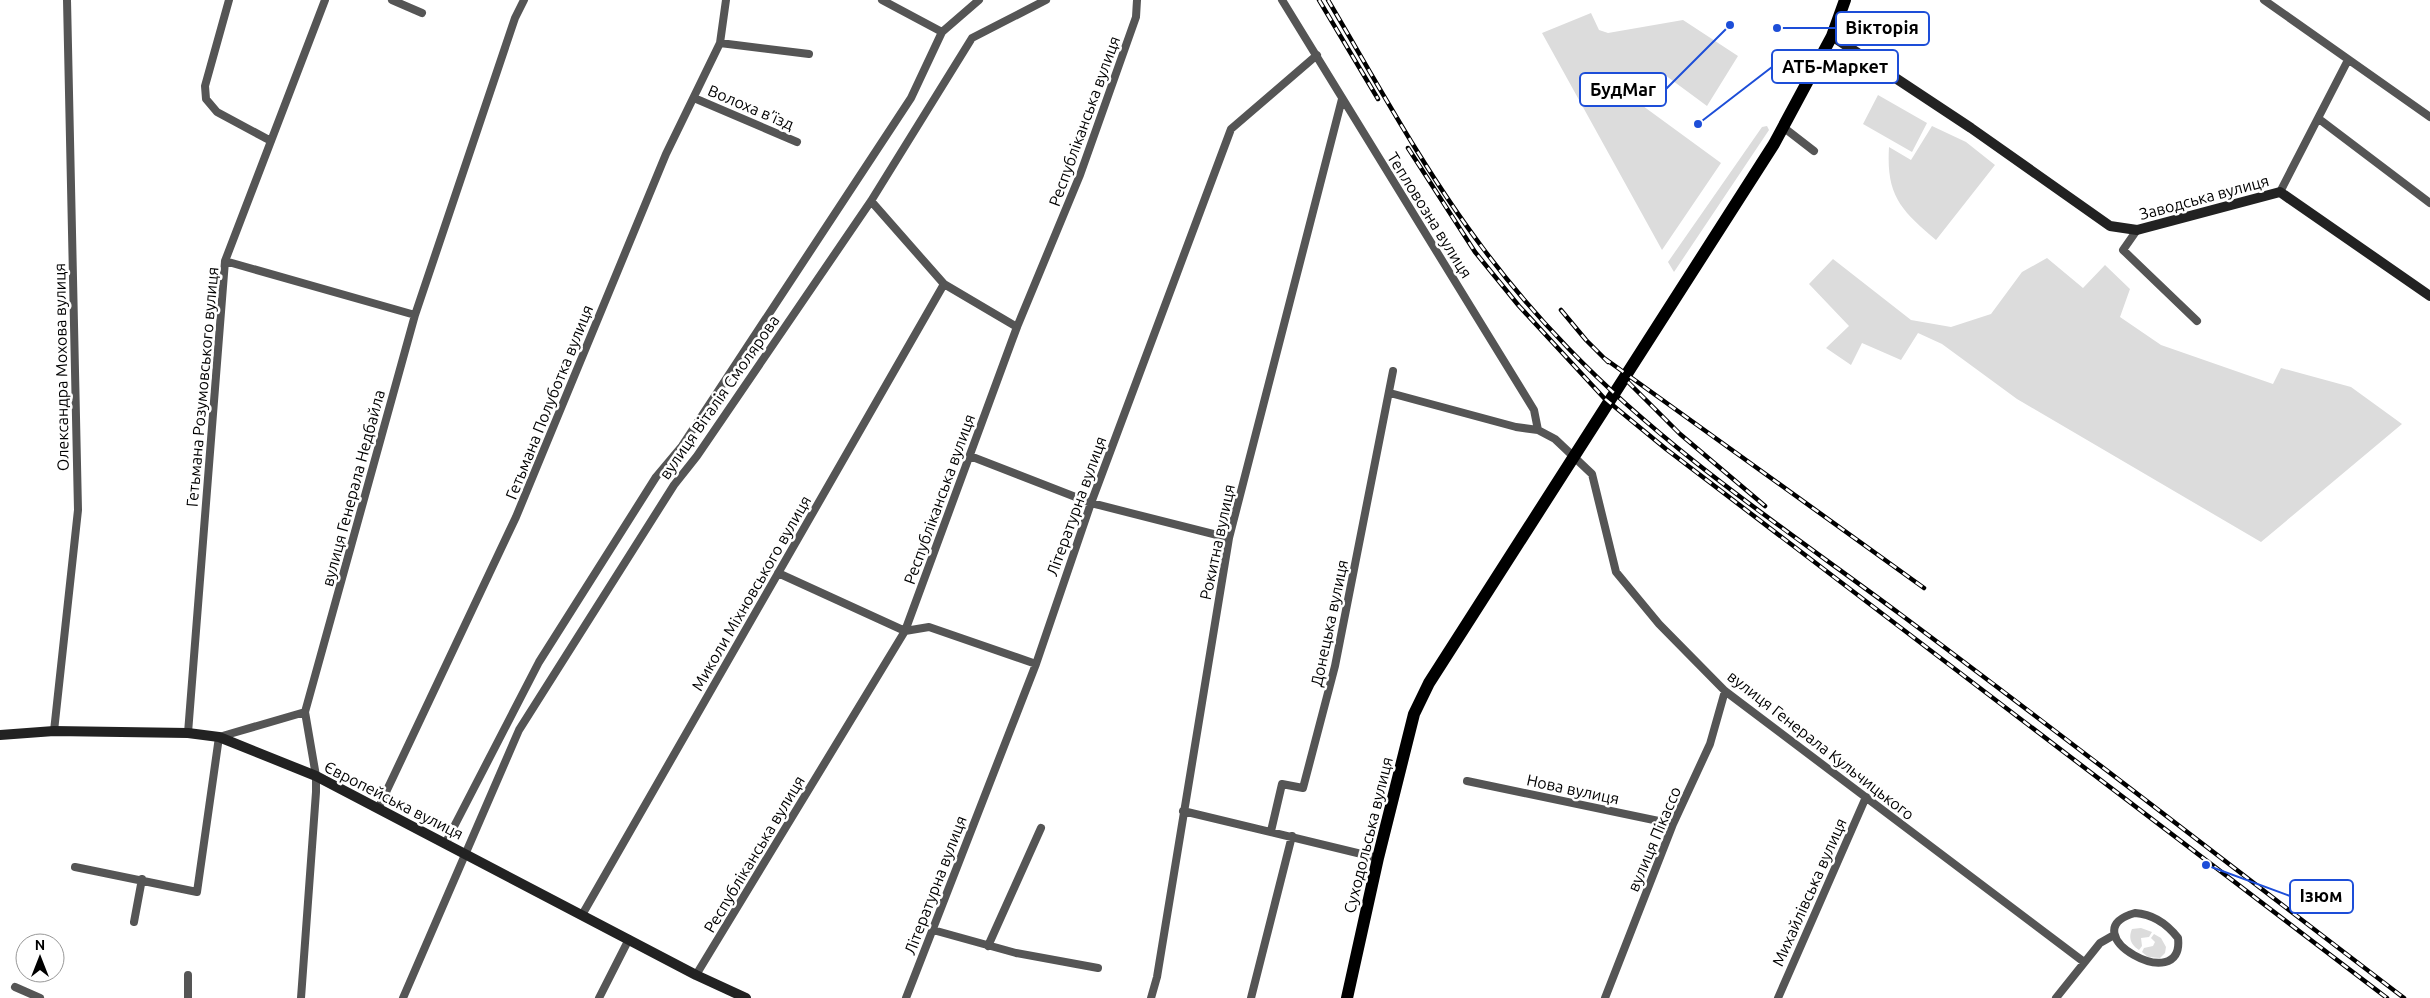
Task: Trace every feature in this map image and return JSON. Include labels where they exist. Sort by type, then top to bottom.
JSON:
[{"type":"main road","name":"Суходольська вулиця","points":[[1346,998],[1414,714],[1429,683],[1640,350],[1774,144],[1832,36],[1844,0]]},
{"type":"street","name":"Олександра Мохова вулиця","points":[[54,731],[78,510],[67,0]]},
{"type":"street","points":[[229,0],[205,86],[206,99],[217,112],[271,140]]},
{"type":"street","name":"Гетьмана Розумовського вулиця","points":[[188,733],[225,261],[325,0]]},
{"type":"street","points":[[392,0],[422,13]]},
{"type":"street","name":"вулиця Генерала Недбайла","points":[[301,998],[316,776],[305,712],[415,314],[515,18],[524,0]]},
{"type":"street","name":"Гетьмана Полуботка вулиця","points":[[378,809],[516,518],[666,154],[720,43],[726,0]]},
{"type":"street","points":[[882,0],[942,32]]},
{"type":"street","name":"вулиця Віталія Смолярова","points":[[445,844],[540,662],[656,477],[682,446],[910,98],[942,32],[980,0]]},
{"type":"street","name":"вулиця Віталія Смолярова","points":[[464,854],[525,721],[674,485],[697,456],[871,201],[972,38],[1046,0]]},
{"type":"street","name":"Республіканська вулиця","points":[[696,975],[905,632],[1017,327],[1080,175],[1136,17],[1137,0]]},
{"type":"street","name":"Тепловозна вулиця","points":[[1282,0],[1534,410],[1538,430]]},
{"type":"street","points":[[2264,0],[2430,117]]},
{"type":"street","points":[[2274,8],[2280,0]]},
{"type":"street","name":"Заводська вулиця","points":[[1832,36],[1971,128],[2110,226],[2137,230],[2280,192],[2430,296]]},
{"type":"street","points":[[720,43],[810,54]]},
{"type":"street","name":"Літературна вулиця","points":[[906,998],[1036,664],[1091,503],[1231,129],[1317,55]]},
{"type":"street","points":[[2280,192],[2348,60]]},
{"type":"street","name":"Волоха в’їзд","points":[[694,98],[797,142]]},
{"type":"street","name":"Рокитна вулиця","points":[[1151,998],[1157,977],[1182,811],[1229,538],[1342,99]]},
{"type":"street","points":[[2319,119],[2430,203]]},
{"type":"street","points":[[1783,127],[1814,151]]},
{"type":"street","points":[[871,201],[944,284],[1017,327]]},
{"type":"street","points":[[2137,230],[2123,250],[2198,321]]},
{"type":"street","points":[[225,261],[415,314]]},
{"type":"street","name":"Миколи Міхновського вулиця","points":[[582,914],[944,284]]},
{"type":"street","name":"Донецька вулиця","points":[[1271,831],[1282,784],[1303,788],[1335,666],[1393,371]]},
{"type":"street","points":[[1390,393],[1516,427],[1538,430]]},
{"type":"street","name":"вулиця Генерала Кульчицького","points":[[1538,430],[1555,439],[1592,474],[1616,572],[1659,624],[1725,690],[2084,962]]},
{"type":"street","points":[[970,456],[1091,503],[1229,538]]},
{"type":"street","points":[[778,572],[905,632],[929,627],[1036,664]]},
{"type":"street","name":"вулиця Пікассо","points":[[1605,998],[1673,824],[1710,744],[1725,690]]},
{"type":"street","points":[[75,867],[197,892],[218,737],[305,712]]},
{"type":"street","name":"Європейська вулиця","points":[[0,735],[54,731],[188,733],[218,737],[316,776],[696,975],[746,998]]},
{"type":"street","name":"Нова вулиця","points":[[1467,781],[1673,824]]},
{"type":"street","name":"Михайлівська вулиця","points":[[1778,998],[1866,797]]},
{"type":"street","points":[[1182,811],[1378,858]]},
{"type":"street","points":[[988,946],[1041,828]]},
{"type":"street","points":[[1251,998],[1292,836]]},
{"type":"street","points":[[403,998],[464,854]]},
{"type":"street","points":[[134,922],[142,880]]},
{"type":"street","points":[[2056,998],[2100,943],[2114,934],[2118,922],[2125,916],[2135,913],[2147,914],[2159,920],[2178,938],[2177,956],[2172,963],[2161,967],[2143,966],[2122,950],[2114,934]]},
{"type":"street","points":[[933,930],[1016,954],[1098,968]]},
{"type":"street","points":[[599,998],[629,939]]},
{"type":"street","points":[[188,975],[188,998]]},
{"type":"street","points":[[15,988],[40,998]]},
{"type":"shaded area","points":[[1591,13],[1599,30],[1608,33],[1683,20],[1738,56],[1707,106],[1665,75],[1643,106],[1721,163],[1662,250],[1542,33]]},
{"type":"shaded area","points":[[1878,95],[1927,123],[1912,152],[1863,124]]},
{"type":"shaded area","points":[[1767,126],[1769,130],[1674,272],[1668,262],[1762,127]]},
{"type":"shaded area","points":[[1932,126],[1966,142],[1995,165],[1936,240],[1913,220],[1898,201],[1890,178],[1889,164],[1889,147],[1911,160]]},
{"type":"shaded area","points":[[2047,258],[2083,288],[2105,265],[2130,289],[2120,317],[2161,345],[2273,384],[2281,368],[2351,387],[2402,424],[2261,542],[2017,399],[1942,344],[1918,333],[1901,360],[1862,343],[1851,365],[1826,348],[1849,326],[1809,284],[1833,259],[1911,320],[1951,327],[1991,314],[2022,272]]},
{"type":"shaded area","points":[[2141,928],[2152,932],[2149,937],[2141,938],[2142,946],[2139,950],[2132,944],[2130,935],[2132,929]]},
{"type":"shaded area","points":[[2154,934],[2161,938],[2166,947],[2165,953],[2160,958],[2148,957],[2142,952],[2144,948],[2153,946],[2155,942],[2151,938]]},
{"type":"railway","points":[[1319,0],[1378,99]]},
{"type":"railway","points":[[1328,0],[1402,126],[1461,218],[1524,299],[1569,349],[1607,386],[1687,456],[1963,661],[2404,998]]},
{"type":"railway","points":[[1408,148],[1475,252],[1519,306],[1604,398],[1666,449],[2387,998]]},
{"type":"railway","points":[[1561,310],[1586,340],[1608,362]]},
{"type":"railway","points":[[1604,358],[1924,588]]},
{"type":"railway","points":[[1628,382],[1680,434],[1765,506]]},
{"type":"place","name":"БудМаг","points":[[1730,25]]},
{"type":"place","name":"Вікторія","points":[[1777,28]]},
{"type":"place","name":"АТБ-Маркет","points":[[1698,124]]},
{"type":"place","name":"Ізюм","points":[[2206,865]]}]
